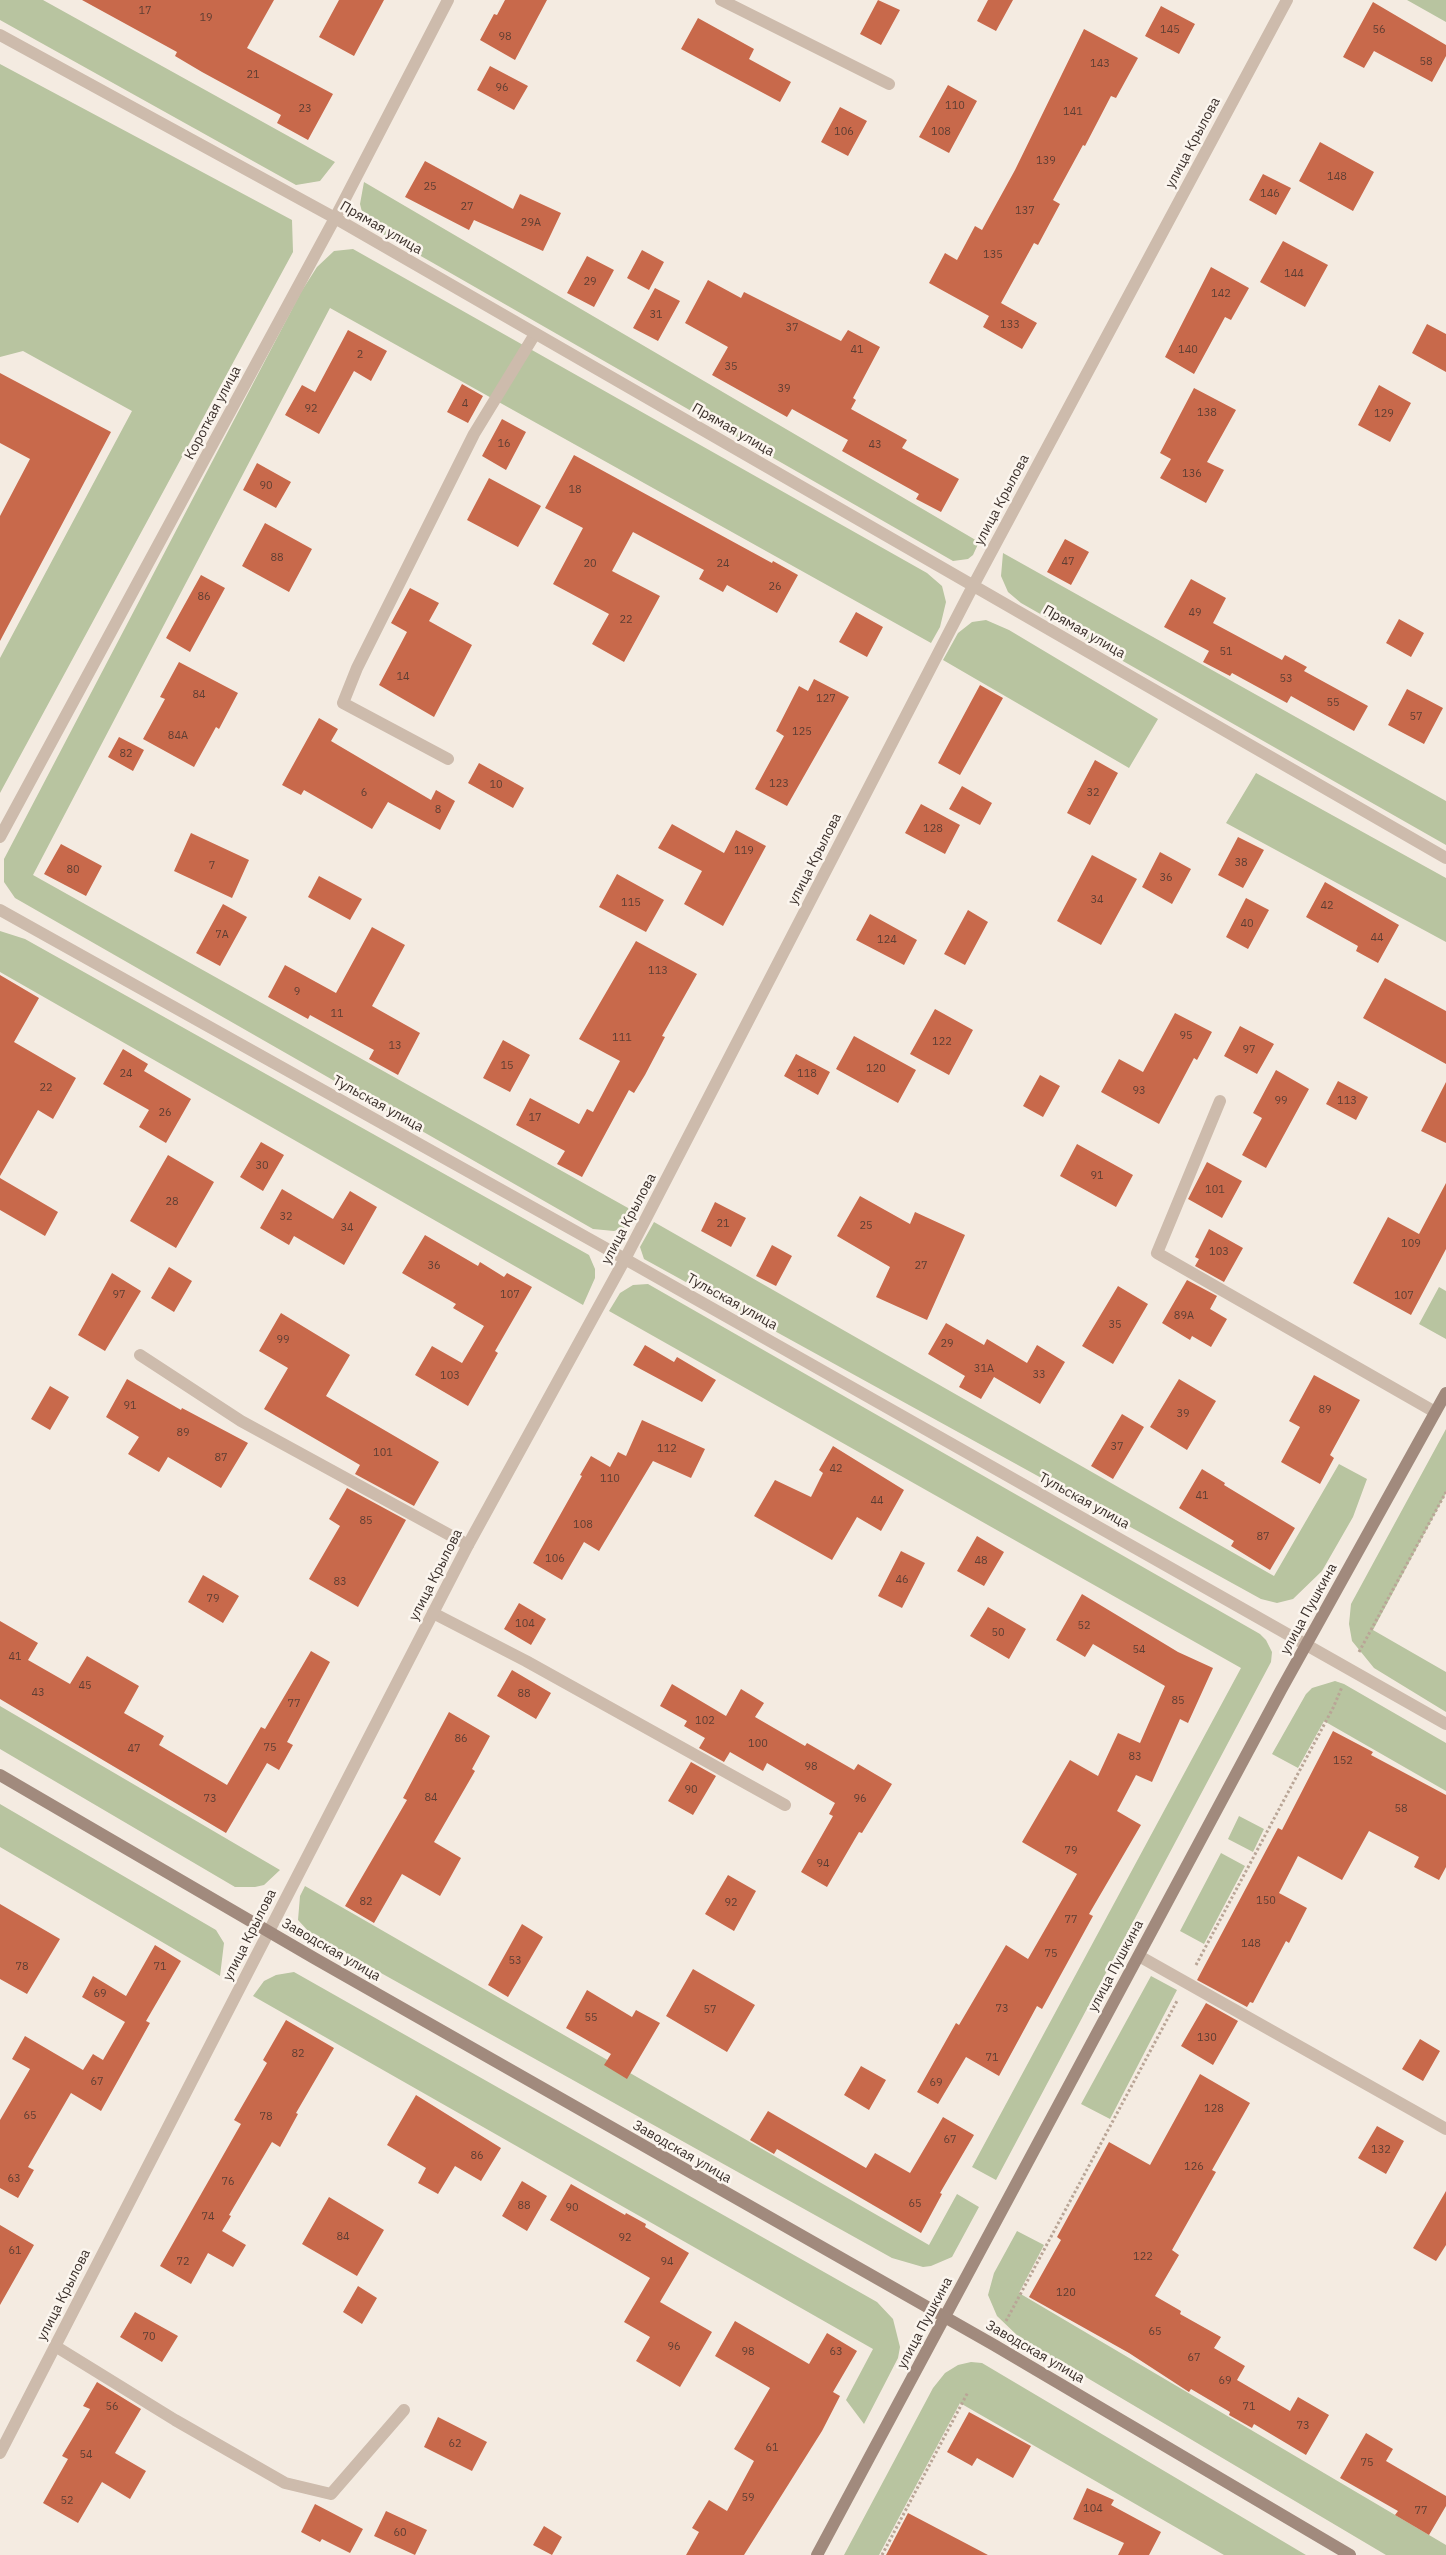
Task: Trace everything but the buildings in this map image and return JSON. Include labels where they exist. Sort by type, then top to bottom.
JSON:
[{"type":"main road","name":"улица Пушкина","points":[[817,2555],[1138,1956],[1446,1393]]},
{"type":"main road","name":"Заводская улица","points":[[0,1775],[268,1931],[944,2317],[1350,2555]]},
{"type":"street","name":"Короткая улица","points":[[0,837],[335,218],[448,0]]},
{"type":"street","points":[[721,0],[889,84]]},
{"type":"street","name":"улица Крылова","points":[[0,2453],[468,1545],[625,1259],[973,586],[1287,0]]},
{"type":"street","name":"Прямая улица","points":[[0,35],[335,218],[1446,858]]},
{"type":"street","points":[[448,759],[343,702],[357,668],[474,434],[535,334]]},
{"type":"street","name":"Тульская улица","points":[[0,910],[625,1259],[1446,1724]]},
{"type":"street","points":[[1220,1101],[1157,1253],[1435,1412]]},
{"type":"street","points":[[140,1355],[241,1421],[468,1545]]},
{"type":"street","points":[[433,1613],[663,1736],[785,1805]]},
{"type":"street","points":[[1138,1956],[1446,2129]]},
{"type":"street","points":[[55,2346],[176,2420],[285,2483],[331,2494],[404,2410]]},
{"type":"path","points":[[1006,2321],[1333,1708],[1350,1668],[1446,1492]]},
{"type":"path","points":[[882,2555],[968,2392]]},
{"type":"green space","points":[[0,0],[43,0],[335,162],[320,181],[296,185],[0,20]]},
{"type":"green space","points":[[1407,0],[1446,0],[1446,22]]},
{"type":"green space","points":[[0,64],[292,220],[293,252],[0,793],[0,658],[132,411],[23,351],[0,357]]},
{"type":"green space","points":[[364,182],[979,542],[973,555],[968,559],[953,561],[365,224],[360,204]]},
{"type":"green space","points":[[353,249],[927,573],[942,586],[946,602],[940,627],[931,643],[330,308],[33,875],[637,1213],[624,1228],[614,1231],[593,1229],[15,898],[4,882],[4,859],[301,292],[317,267],[334,251]]},
{"type":"green space","points":[[1003,553],[1446,801],[1446,845],[1021,603],[1008,592],[1001,576]]},
{"type":"green space","points":[[986,620],[1009,630],[1158,719],[1129,768],[943,660],[958,633],[972,622]]},
{"type":"green space","points":[[1256,773],[1446,878],[1446,942],[1226,823]]},
{"type":"green space","points":[[0,931],[25,939],[589,1255],[595,1269],[595,1278],[583,1305],[0,972]]},
{"type":"green space","points":[[654,1222],[1274,1576],[1339,1464],[1367,1479],[1353,1517],[1322,1571],[1293,1599],[1277,1603],[1261,1599],[644,1259],[640,1247]]},
{"type":"green space","points":[[648,1284],[1260,1634],[1266,1640],[1272,1652],[1271,1662],[996,2180],[972,2167],[1241,1668],[609,1311],[620,1293],[633,1285]]},
{"type":"green space","points":[[1439,1287],[1446,1291],[1446,1339],[1419,1324]]},
{"type":"green space","points":[[1446,1429],[1446,1493],[1373,1630],[1446,1672],[1446,1712],[1374,1668],[1352,1641],[1349,1624],[1351,1604]]},
{"type":"green space","points":[[1335,1681],[1344,1684],[1446,1743],[1446,1791],[1324,1721],[1298,1768],[1272,1754],[1306,1694],[1312,1688]]},
{"type":"green space","points":[[0,1706],[280,1870],[264,1885],[235,1887],[0,1749]]},
{"type":"green space","points":[[0,1804],[216,1930],[224,1943],[220,1976],[0,1847]]},
{"type":"green space","points":[[1239,1816],[1264,1829],[1253,1852],[1228,1839]]},
{"type":"green space","points":[[1221,1853],[1245,1866],[1204,1944],[1180,1931]]},
{"type":"green space","points":[[305,1886],[929,2245],[957,2194],[979,2207],[952,2257],[931,2266],[923,2267],[892,2258],[311,1934],[298,1920],[300,1896]]},
{"type":"green space","points":[[294,1972],[877,2302],[893,2319],[900,2347],[898,2358],[864,2424],[846,2400],[873,2349],[253,1996],[264,1981],[276,1975]]},
{"type":"green space","points":[[1151,1976],[1177,1990],[1110,2119],[1081,2104]]},
{"type":"green space","points":[[1017,2231],[1044,2245],[1019,2293],[1446,2545],[1446,2555],[1386,2555],[1020,2338],[997,2316],[988,2295],[994,2273]]},
{"type":"green space","points":[[971,2362],[982,2363],[1306,2555],[1224,2555],[960,2403],[879,2555],[844,2555],[933,2388],[945,2373],[958,2365]]}]
